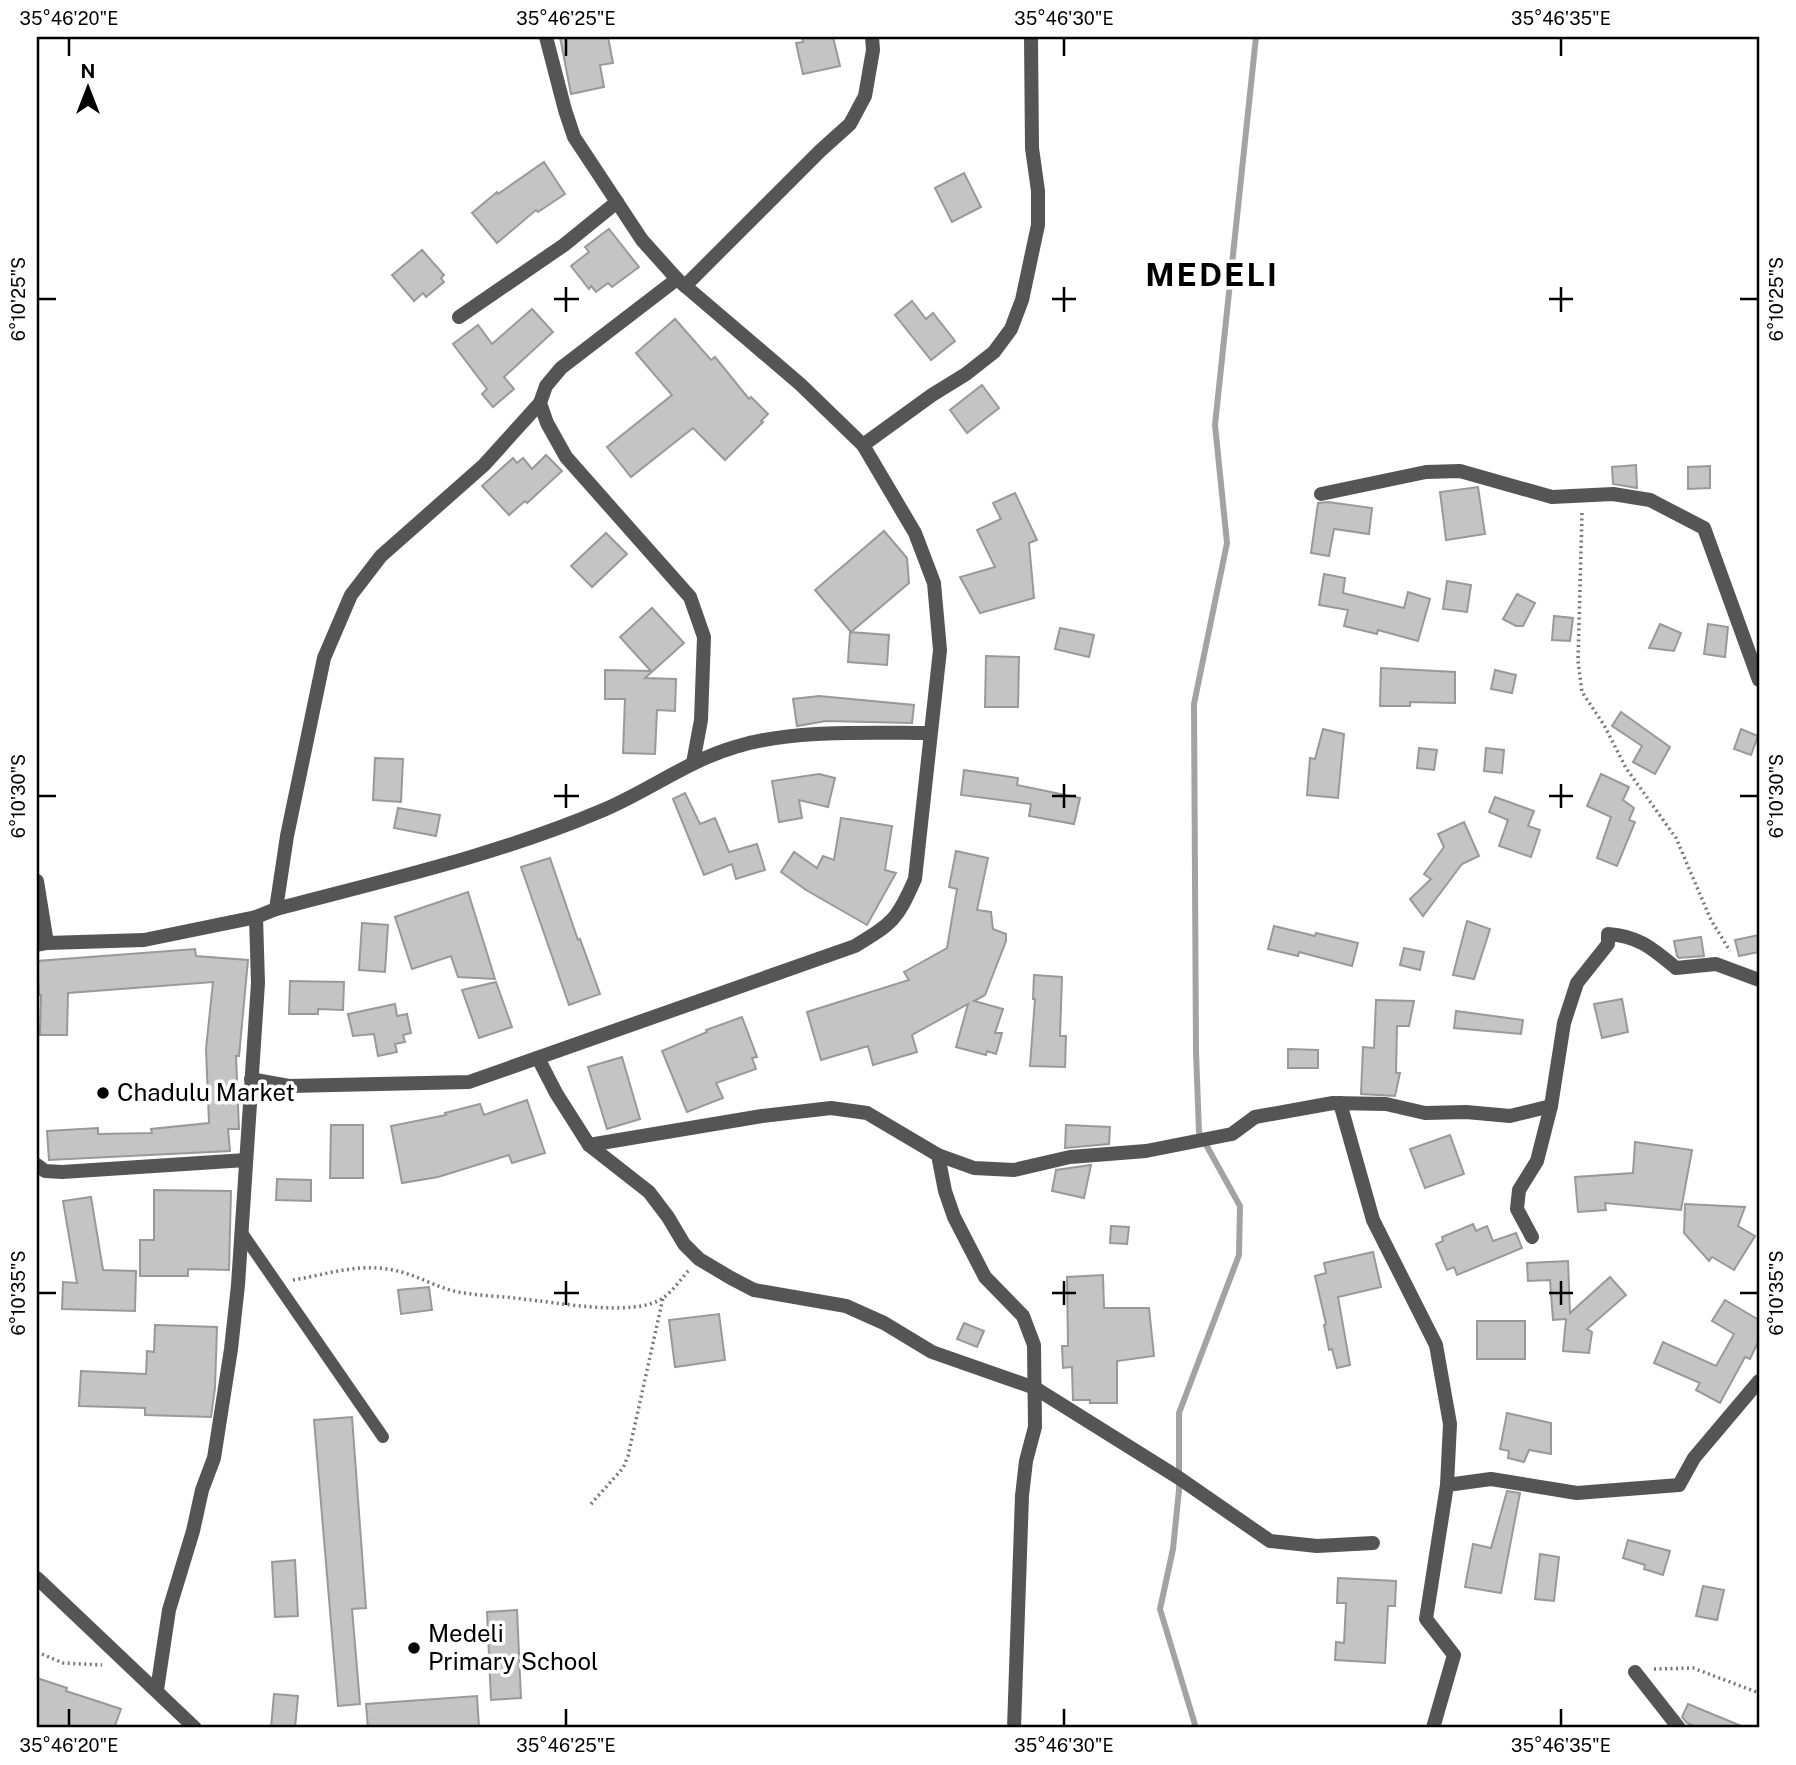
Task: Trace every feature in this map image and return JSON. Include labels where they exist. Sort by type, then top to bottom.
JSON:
[{"type":"street","points":[[251,1079],[289,1086],[469,1082],[855,946],[888,926],[901,910],[915,879],[940,650],[934,583],[915,533],[863,445],[800,384],[681,282],[642,240],[574,137],[546,37]]},
{"type":"street","points":[[276,909],[287,836],[324,658],[351,595],[381,556],[484,465],[540,403],[546,386],[561,368],[681,282],[850,124],[865,96],[873,50],[872,37]]},
{"type":"street","points":[[863,445],[966,374],[994,352],[1011,329],[1022,300],[1038,225],[1038,191],[1032,148],[1031,37]]},
{"type":"street","points":[[459,317],[564,244],[617,202]]},
{"type":"street","points":[[540,403],[547,423],[566,457],[690,597],[704,637],[701,720],[693,763]]},
{"type":"street","points":[[1321,494],[1426,472],[1461,471],[1552,497],[1613,494],[1650,500],[1704,527],[1759,680]]},
{"type":"street","points":[[37,881],[42,944],[144,940],[256,918],[276,909],[481,854],[603,811],[693,763],[736,746],[791,737],[930,733]]},
{"type":"street","points":[[157,1690],[169,1611],[193,1531],[202,1490],[214,1458],[234,1323],[258,983],[256,918]]},
{"type":"street","points":[[1532,1237],[1517,1209],[1519,1190],[1538,1161],[1551,1106],[1564,1023],[1577,983],[1608,944],[1608,934],[1629,935],[1651,947],[1676,968],[1716,964],[1759,980]]},
{"type":"street","points":[[538,1058],[556,1093],[589,1145],[649,1192],[684,1244],[699,1259],[754,1290],[846,1306],[884,1323],[932,1352],[1035,1388],[1179,1478],[1270,1541],[1317,1546],[1373,1542]]},
{"type":"street","points":[[589,1145],[762,1116],[831,1108],[867,1113],[938,1155],[974,1168],[1014,1170],[1070,1157],[1146,1151],[1232,1134],[1255,1117],[1340,1103],[1386,1104],[1425,1113],[1466,1112],[1510,1116],[1551,1106]]},
{"type":"street","points":[[1340,1103],[1373,1220],[1436,1345],[1450,1424],[1447,1485],[1426,1619],[1454,1655],[1433,1728]]},
{"type":"street","points":[[938,1155],[945,1191],[954,1217],[985,1277],[1023,1316],[1034,1345],[1035,1427],[1026,1461],[1022,1496],[1014,1728]]},
{"type":"street","points":[[37,1165],[46,1171],[62,1172],[246,1160]]},
{"type":"street","points":[[1447,1485],[1491,1479],[1577,1493],[1679,1485],[1694,1458],[1759,1381]]},
{"type":"street","points":[[37,1578],[195,1728]]},
{"type":"street","points":[[1634,1672],[1679,1728]]},
{"type":"lane","points":[[242,1233],[383,1437]]},
{"type":"path","points":[[1583,496],[1578,661],[1581,692],[1604,725],[1626,768],[1676,838],[1712,920],[1744,973]]},
{"type":"path","points":[[277,1283],[365,1267],[410,1273],[456,1291],[592,1306],[645,1306],[663,1298],[699,1259]]},
{"type":"path","points":[[591,1503],[623,1468],[628,1456],[663,1298]]},
{"type":"path","points":[[37,1652],[63,1663],[128,1665]]},
{"type":"path","points":[[1634,1672],[1693,1668],[1759,1693]]},
{"type":"building","points":[[560,37],[608,37],[613,63],[600,65],[604,87],[571,94]]},
{"type":"building","points":[[802,37],[833,37],[840,66],[803,74],[796,43],[803,42]]},
{"type":"building","points":[[544,162],[565,194],[538,212],[536,210],[497,243],[472,213],[497,192],[498,194]]},
{"type":"building","points":[[964,173],[981,207],[952,222],[935,188]]},
{"type":"building","points":[[609,229],[639,267],[612,287],[608,283],[596,292],[591,286],[589,289],[571,266],[589,252],[585,247]]},
{"type":"building","points":[[422,250],[444,275],[441,278],[444,282],[426,297],[423,293],[414,301],[392,275]]},
{"type":"building","points":[[912,301],[926,319],[933,313],[955,341],[931,360],[895,315]]},
{"type":"building","points":[[532,309],[553,332],[504,377],[514,389],[493,407],[482,394],[487,389],[453,344],[478,325],[492,344]]},
{"type":"building","points":[[675,319],[711,360],[715,357],[749,399],[751,397],[768,414],[725,460],[693,428],[631,477],[607,447],[672,395],[636,353]]},
{"type":"building","points":[[982,385],[999,408],[967,433],[950,410]]},
{"type":"building","points":[[546,455],[562,471],[527,503],[525,501],[509,515],[482,486],[513,458],[517,463],[523,458],[532,469]]},
{"type":"building","points":[[1636,465],[1637,488],[1613,484],[1612,467]]},
{"type":"building","points":[[1710,466],[1710,488],[1688,489],[1688,467]]},
{"type":"building","points":[[1478,487],[1485,534],[1446,540],[1440,492]]},
{"type":"building","points":[[1015,493],[1037,540],[1029,543],[1034,598],[980,613],[960,577],[995,567],[977,530],[1001,519],[993,503]]},
{"type":"building","points":[[1318,503],[1372,508],[1369,534],[1334,529],[1329,556],[1311,553]]},
{"type":"building","points":[[884,531],[907,558],[909,583],[851,632],[815,590]]},
{"type":"building","points":[[606,533],[627,554],[592,587],[571,566]]},
{"type":"building","points":[[1324,574],[1345,578],[1343,593],[1404,608],[1408,592],[1430,599],[1418,641],[1378,630],[1377,634],[1344,626],[1348,610],[1319,605]]},
{"type":"building","points":[[1447,581],[1471,585],[1467,612],[1443,609]]},
{"type":"building","points":[[1517,594],[1535,603],[1523,626],[1516,626],[1503,619]]},
{"type":"building","points":[[652,608],[684,643],[645,678],[676,679],[675,711],[657,710],[655,754],[623,753],[625,699],[605,699],[605,670],[651,671],[620,637]]},
{"type":"building","points":[[1554,616],[1573,618],[1570,641],[1552,640]]},
{"type":"building","points":[[1660,624],[1681,633],[1674,651],[1649,648]]},
{"type":"building","points":[[1708,624],[1728,627],[1725,657],[1704,654]]},
{"type":"building","points":[[1060,628],[1094,635],[1089,657],[1055,649]]},
{"type":"building","points":[[850,632],[889,635],[887,665],[848,662]]},
{"type":"building","points":[[986,656],[1019,657],[1018,707],[985,707]]},
{"type":"building","points":[[1381,668],[1455,672],[1455,703],[1410,702],[1410,706],[1380,706]]},
{"type":"building","points":[[1495,670],[1516,675],[1512,693],[1491,689]]},
{"type":"building","points":[[819,696],[914,705],[912,723],[826,721],[797,726],[793,699]]},
{"type":"building","points":[[1621,712],[1670,747],[1655,774],[1633,762],[1642,746],[1612,726]]},
{"type":"building","points":[[1323,729],[1344,734],[1338,798],[1307,795],[1310,758],[1315,759]]},
{"type":"building","points":[[1741,729],[1758,736],[1751,755],[1734,749]]},
{"type":"building","points":[[1419,748],[1437,750],[1434,770],[1417,768]]},
{"type":"building","points":[[1486,748],[1504,750],[1502,773],[1484,771]]},
{"type":"building","points":[[375,758],[403,759],[401,802],[373,800]]},
{"type":"building","points":[[964,770],[1018,778],[1017,785],[1080,798],[1074,824],[1029,816],[1031,804],[961,795]]},
{"type":"building","points":[[819,774],[835,778],[828,807],[799,800],[802,818],[779,822],[772,781]]},
{"type":"building","points":[[1601,774],[1629,787],[1623,800],[1634,808],[1629,820],[1635,822],[1617,866],[1597,858],[1611,817],[1587,806]]},
{"type":"building","points":[[685,793],[700,824],[715,818],[729,852],[757,844],[765,870],[736,879],[732,864],[704,875],[673,799]]},
{"type":"building","points":[[1495,797],[1534,811],[1528,826],[1540,830],[1531,857],[1499,846],[1508,820],[1489,812]]},
{"type":"building","points":[[398,808],[440,815],[436,836],[394,828]]},
{"type":"building","points":[[841,818],[892,826],[885,870],[896,873],[867,925],[806,890],[781,872],[794,852],[817,868],[823,856],[834,860]]},
{"type":"building","points":[[1464,822],[1479,856],[1462,864],[1423,916],[1410,899],[1431,879],[1424,874],[1444,847],[1438,834]]},
{"type":"building","points":[[956,851],[988,858],[977,910],[991,912],[993,929],[1006,934],[1006,941],[985,995],[974,1001],[1003,1009],[995,1033],[1002,1033],[996,1054],[987,1051],[986,1055],[956,1047],[968,1004],[912,1035],[917,1052],[873,1065],[868,1046],[821,1060],[807,1012],[909,980],[904,972],[947,948],[957,889],[949,887]]},
{"type":"building","points":[[550,858],[600,994],[569,1005],[521,867]]},
{"type":"building","points":[[468,892],[495,979],[458,977],[451,956],[412,969],[395,917]]},
{"type":"building","points":[[1467,921],[1490,929],[1474,979],[1453,975]]},
{"type":"building","points":[[362,923],[388,925],[385,972],[359,970]]},
{"type":"building","points":[[1274,926],[1358,943],[1352,966],[1299,952],[1298,956],[1268,949]]},
{"type":"building","points":[[1759,935],[1759,952],[1739,956],[1735,940]]},
{"type":"building","points":[[1701,937],[1704,956],[1677,956],[1674,941]]},
{"type":"building","points":[[1404,948],[1424,952],[1420,970],[1400,965]]},
{"type":"building","points":[[195,949],[196,956],[248,960],[239,1056],[236,1056],[239,1129],[228,1129],[230,1151],[49,1160],[47,1131],[98,1128],[98,1134],[152,1133],[151,1129],[209,1123],[206,1049],[213,982],[68,993],[67,1035],[40,1035],[41,995],[37,961]]},
{"type":"building","points":[[1034,975],[1062,977],[1060,1036],[1066,1036],[1065,1067],[1030,1066]]},
{"type":"building","points":[[290,981],[344,982],[343,1010],[318,1009],[318,1014],[289,1014]]},
{"type":"building","points":[[496,982],[512,1027],[479,1038],[462,990]]},
{"type":"building","points":[[1622,999],[1628,1032],[1602,1038],[1594,1004]]},
{"type":"building","points":[[1376,1000],[1414,1001],[1409,1026],[1397,1026],[1396,1073],[1400,1073],[1395,1096],[1361,1094],[1363,1047],[1374,1048]]},
{"type":"building","points":[[395,1004],[397,1016],[407,1014],[411,1033],[403,1035],[405,1042],[395,1044],[397,1052],[378,1056],[374,1034],[353,1036],[348,1014]]},
{"type":"building","points":[[1456,1011],[1523,1020],[1521,1034],[1454,1028]]},
{"type":"building","points":[[742,1017],[757,1057],[752,1058],[756,1069],[716,1083],[723,1098],[687,1112],[662,1051],[707,1032],[706,1030]]},
{"type":"building","points":[[1288,1049],[1318,1050],[1318,1068],[1288,1068]]},
{"type":"building","points":[[622,1057],[640,1119],[607,1129],[588,1067]]},
{"type":"building","points":[[527,1100],[545,1153],[512,1163],[509,1155],[438,1177],[402,1183],[391,1126],[446,1115],[445,1113],[480,1104],[484,1115]]},
{"type":"building","points":[[331,1125],[363,1125],[363,1178],[330,1178]]},
{"type":"building","points":[[1066,1125],[1110,1127],[1109,1144],[1065,1148]]},
{"type":"building","points":[[1450,1135],[1464,1174],[1425,1188],[1410,1149]]},
{"type":"building","points":[[1635,1142],[1692,1150],[1681,1210],[1605,1203],[1606,1210],[1578,1212],[1575,1177],[1633,1173]]},
{"type":"building","points":[[1091,1165],[1084,1198],[1052,1191],[1056,1170]]},
{"type":"building","points":[[277,1179],[311,1180],[311,1201],[276,1200]]},
{"type":"building","points":[[154,1190],[231,1191],[229,1270],[188,1269],[188,1276],[140,1276],[140,1240],[154,1240]]},
{"type":"building","points":[[91,1197],[103,1270],[136,1271],[135,1311],[62,1309],[63,1282],[77,1283],[63,1201]]},
{"type":"building","points":[[1685,1204],[1745,1207],[1738,1226],[1755,1236],[1734,1270],[1712,1257],[1709,1261],[1684,1233]]},
{"type":"building","points":[[1473,1224],[1476,1231],[1487,1226],[1493,1241],[1516,1233],[1522,1248],[1457,1275],[1454,1267],[1447,1270],[1436,1244],[1443,1241],[1442,1237]]},
{"type":"building","points":[[1111,1226],[1129,1227],[1127,1244],[1110,1243]]},
{"type":"building","points":[[1373,1252],[1381,1287],[1338,1297],[1350,1365],[1337,1368],[1332,1349],[1329,1350],[1315,1276],[1326,1273],[1324,1263]]},
{"type":"building","points":[[1568,1261],[1570,1313],[1610,1277],[1626,1295],[1587,1329],[1592,1332],[1589,1353],[1563,1351],[1566,1319],[1553,1320],[1550,1280],[1528,1281],[1527,1263]]},
{"type":"building","points":[[1103,1275],[1104,1308],[1149,1308],[1154,1356],[1117,1361],[1117,1403],[1073,1400],[1072,1367],[1063,1368],[1062,1346],[1068,1346],[1067,1277]]},
{"type":"building","points":[[429,1287],[432,1310],[401,1314],[398,1290]]},
{"type":"building","points":[[1725,1300],[1759,1320],[1759,1340],[1750,1359],[1745,1357],[1720,1403],[1696,1390],[1700,1383],[1654,1363],[1663,1342],[1716,1366],[1734,1334],[1712,1321]]},
{"type":"building","points":[[719,1314],[725,1360],[675,1367],[669,1320]]},
{"type":"building","points":[[1477,1321],[1525,1321],[1525,1359],[1477,1359]]},
{"type":"building","points":[[964,1323],[984,1331],[977,1347],[957,1339]]},
{"type":"building","points":[[155,1325],[217,1327],[211,1417],[145,1415],[145,1408],[79,1406],[81,1371],[146,1374],[147,1351],[154,1352]]},
{"type":"building","points":[[1507,1413],[1551,1423],[1551,1454],[1529,1450],[1524,1462],[1508,1458],[1509,1451],[1500,1449]]},
{"type":"building","points":[[352,1417],[366,1608],[352,1609],[360,1704],[338,1706],[314,1420]]},
{"type":"building","points":[[1507,1491],[1520,1493],[1501,1593],[1465,1587],[1473,1544],[1491,1548]]},
{"type":"building","points":[[1628,1540],[1670,1551],[1663,1575],[1644,1569],[1645,1565],[1623,1558]]},
{"type":"building","points":[[1540,1554],[1559,1557],[1554,1601],[1535,1599]]},
{"type":"building","points":[[295,1560],[298,1616],[275,1617],[272,1562]]},
{"type":"building","points":[[1338,1578],[1396,1581],[1395,1606],[1388,1606],[1385,1663],[1335,1660],[1336,1642],[1344,1643],[1346,1603],[1337,1603]]},
{"type":"building","points":[[1703,1586],[1724,1590],[1717,1620],[1696,1616]]},
{"type":"building","points":[[517,1610],[521,1698],[491,1700],[487,1612]]},
{"type":"building","points":[[37,1678],[67,1688],[66,1691],[121,1709],[114,1728],[37,1728]]},
{"type":"building","points":[[274,1694],[298,1696],[295,1728],[271,1728]]},
{"type":"building","points":[[477,1696],[479,1727],[368,1728],[366,1704]]},
{"type":"building","points":[[1688,1704],[1746,1728],[1699,1728],[1687,1723],[1682,1717]]},
{"type":"waterway","points":[[1196,1728],[1160,1609],[1173,1549],[1179,1490],[1179,1413],[1239,1255],[1240,1206],[1199,1132],[1194,704],[1227,543],[1215,425],[1256,37]]},
{"type":"place","name":"Chadulu Market","points":[[103,1093]]},
{"type":"place","name":"Medeli Primary School","points":[[414,1648]]},
{"type":"district","name":"MEDELI","points":[[1212,275]]}]
